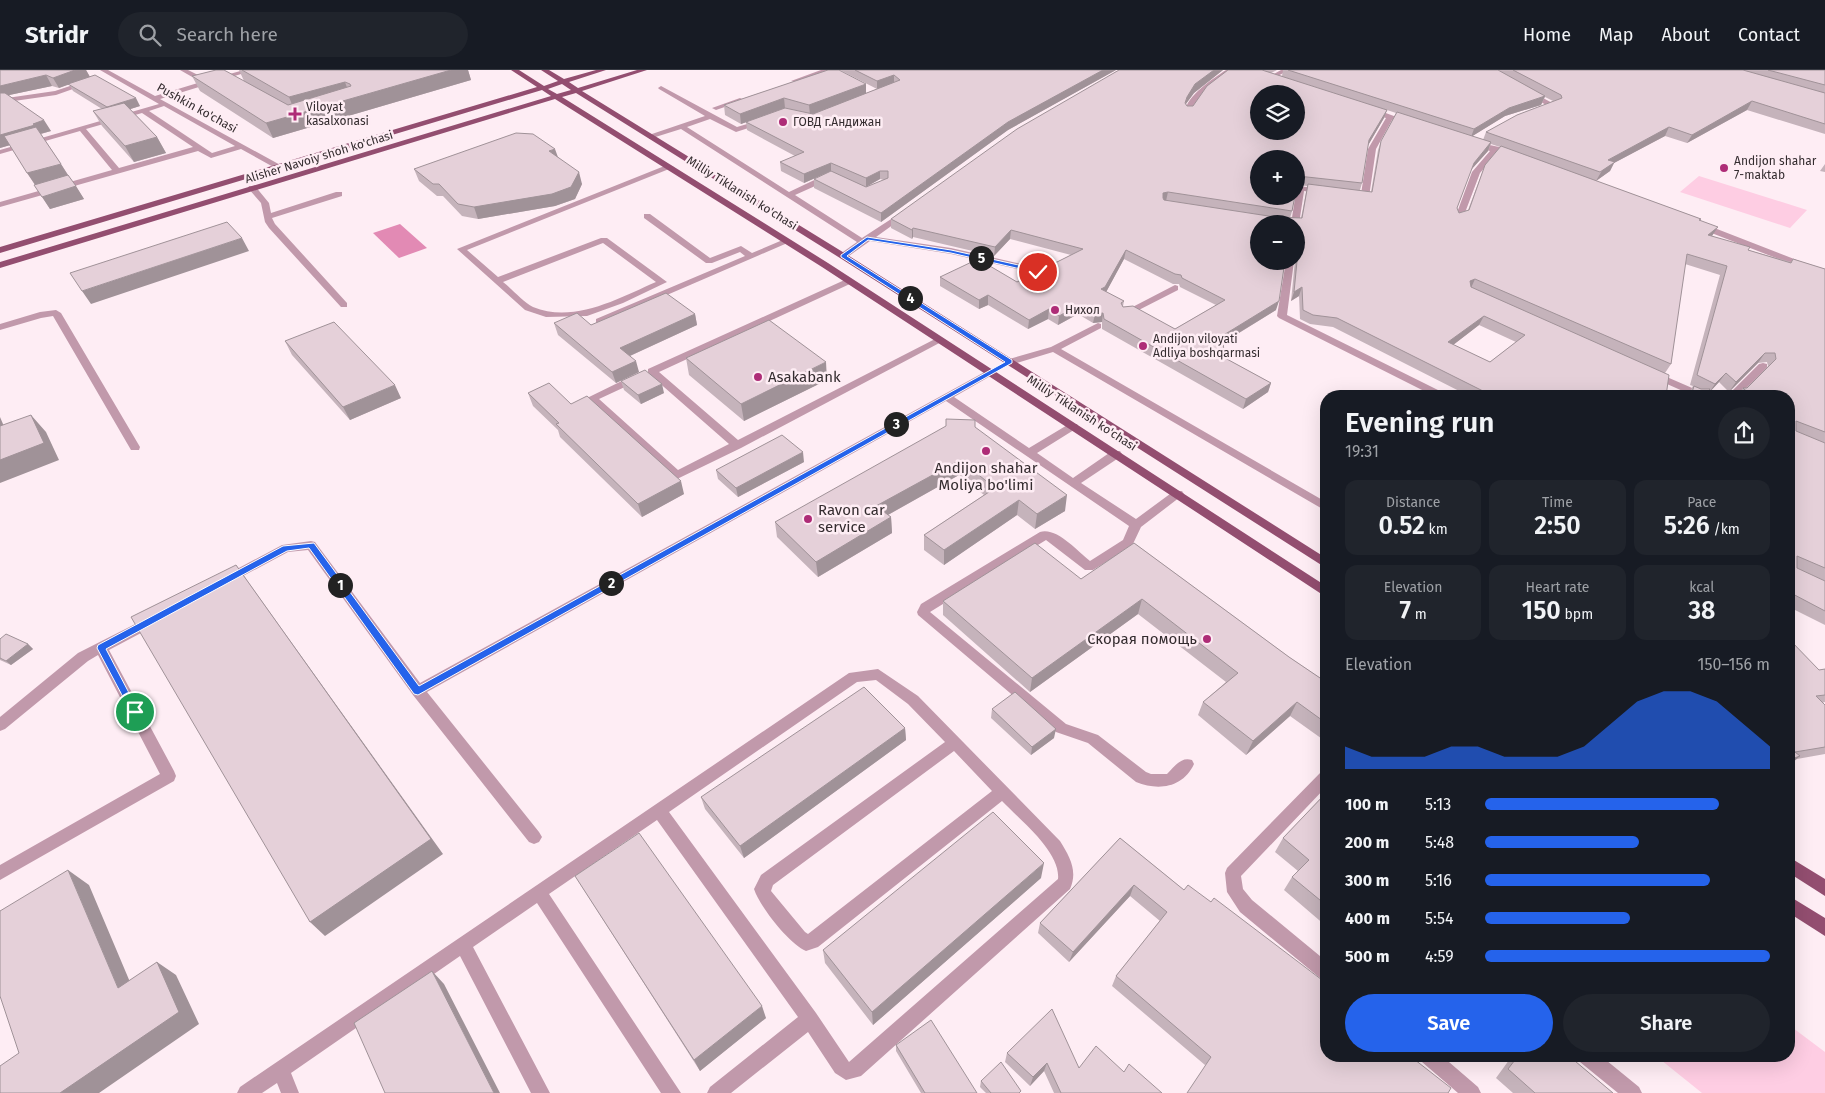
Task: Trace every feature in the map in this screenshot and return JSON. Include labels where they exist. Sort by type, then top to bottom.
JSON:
[{"type":"main road","name":"Milliy Tiklanish ko'chasi","points":[[514,70],[849,280],[1320,588]]},
{"type":"main road","name":"Milliy Tiklanish ko'chasi","points":[[544,70],[843,256],[1320,560]]},
{"type":"main road","name":"Alisher Navoiy shoh ko'chasi","points":[[0,250],[603,70]]},
{"type":"main road","name":"Alisher Navoiy shoh ko'chasi","points":[[0,265],[644,70]]},
{"type":"main road","points":[[633,143],[652,137]]},
{"type":"main road","points":[[670,167],[688,160]]},
{"type":"main road","points":[[280,167],[291,177]]},
{"type":"main road","points":[[736,209],[754,202]]},
{"type":"main road","points":[[990,372],[1010,362]]},
{"type":"main road","points":[[1178,494],[1197,481]]},
{"type":"main road","points":[[1795,868],[1825,888]]},
{"type":"main road","points":[[1795,908],[1825,928]]},
{"type":"street","points":[[183,70],[208,82]]},
{"type":"street","points":[[215,70],[236,82]]},
{"type":"street","points":[[155,98],[251,70]]},
{"type":"street","points":[[790,83],[828,70],[836,74]]},
{"type":"street","points":[[1188,110],[1195,97],[1208,84],[1231,70]]},
{"type":"street","points":[[1280,81],[1267,77],[1286,70]]},
{"type":"street","name":"Pushkin ko'chasi","points":[[103,74],[112,74],[280,167]]},
{"type":"street","points":[[0,101],[56,93],[93,80]]},
{"type":"street","points":[[1519,87],[1552,104],[1533,112]]},
{"type":"street","points":[[661,88],[736,130],[770,118]]},
{"type":"street","points":[[716,108],[744,99]]},
{"type":"street","points":[[0,152],[165,104]]},
{"type":"street","points":[[1363,108],[1417,125]]},
{"type":"street","points":[[143,110],[211,156],[242,146]]},
{"type":"street","points":[[652,137],[712,116]]},
{"type":"street","points":[[1346,194],[1365,197],[1372,149],[1390,117]]},
{"type":"street","points":[[682,127],[789,195],[865,240],[951,251],[1038,272]]},
{"type":"street","points":[[81,128],[117,171]]},
{"type":"street","points":[[1462,140],[1474,140],[1524,159]]},
{"type":"street","points":[[0,205],[199,148]]},
{"type":"street","points":[[1459,218],[1476,172],[1496,149]]},
{"type":"street","points":[[498,281],[604,240],[662,282],[620,301],[584,314],[546,314],[528,308],[461,249],[670,167]]},
{"type":"street","points":[[789,195],[832,175],[840,179]]},
{"type":"street","points":[[252,188],[265,203],[269,222],[272,226],[344,305]]},
{"type":"street","points":[[1296,215],[1300,188],[1328,192]]},
{"type":"street","points":[[269,216],[339,194]]},
{"type":"street","points":[[843,256],[916,204]]},
{"type":"street","points":[[647,216],[709,261],[741,249],[752,257]]},
{"type":"street","points":[[1689,221],[1825,274]]},
{"type":"street","points":[[599,321],[788,242]]},
{"type":"street","points":[[1289,270],[1282,316],[1430,390]]},
{"type":"street","points":[[849,280],[592,398],[677,475],[940,340]]},
{"type":"street","points":[[1126,313],[1175,288]]},
{"type":"street","points":[[0,327],[40,315],[56,313],[135,447]]},
{"type":"street","points":[[1010,362],[1054,349],[1098,326]]},
{"type":"street","points":[[1054,349],[1320,504]]},
{"type":"street","points":[[1738,390],[1763,366]]},
{"type":"street","points":[[1640,369],[1688,390]]},
{"type":"street","points":[[652,371],[737,445]]},
{"type":"street","points":[[418,691],[990,372]]},
{"type":"street","points":[[946,396],[1136,525]]},
{"type":"street","points":[[1030,453],[1073,426]]},
{"type":"street","points":[[1073,483],[1116,454]]},
{"type":"street","points":[[1178,494],[1136,525],[1128,543],[1090,567],[1051,536],[1044,535],[926,607],[923,612],[925,616],[1060,728],[1094,740],[1140,776],[1150,781],[1170,780],[1187,764]]},
{"type":"street","points":[[215,586],[286,548],[311,545],[418,691],[534,837]]},
{"type":"street","points":[[0,725],[83,657],[162,614]]},
{"type":"street","points":[[0,872],[169,776],[101,648]]},
{"type":"street","points":[[246,1093],[539,893],[659,810],[854,677],[878,674],[914,700],[1055,846],[1066,867],[1067,878],[1064,884],[855,1070],[846,1071],[659,810]]},
{"type":"street","points":[[954,743],[763,884],[764,895],[799,938],[806,943],[812,941],[1002,792]]},
{"type":"street","points":[[1320,783],[1233,873],[1232,880],[1235,892],[1246,906],[1320,967]]},
{"type":"street","points":[[539,893],[672,1093]]},
{"type":"street","points":[[463,945],[541,1093]]},
{"type":"street","points":[[716,1093],[810,1019]]},
{"type":"street","points":[[1435,1062],[1472,1093]]},
{"type":"street","points":[[1593,1062],[1632,1093]]},
{"type":"street","points":[[281,1069],[290,1093]]},
{"type":"shaded area","points":[[1699,176],[1807,210],[1790,228],[1680,192]]},
{"type":"shaded area","points":[[400,224],[427,248],[399,258],[373,233]]},
{"type":"shaded area","points":[[1795,1030],[1825,1052],[1825,1093],[1702,1093],[1663,1062],[1795,1062]]},
{"type":"building","points":[[0,70],[75,70],[53,78],[46,75],[0,86]]},
{"type":"building","points":[[224,70],[288,105],[351,86],[345,82],[289,97],[242,70],[451,70],[266,123],[192,76]]},
{"type":"building","points":[[828,70],[839,70],[866,84],[809,105],[784,98],[740,114],[724,105]]},
{"type":"building","points":[[855,70],[1103,70],[1008,122],[881,213],[814,179],[831,171],[866,187],[888,178],[888,171],[880,171],[866,178],[831,163],[804,174],[780,162],[804,152],[746,122],[785,108],[813,114],[900,80],[894,75],[877,81]]},
{"type":"building","points":[[1119,70],[1214,70],[1195,84],[1187,97],[1185,103],[1187,106],[1193,106],[1207,86],[1228,70],[1262,70],[1387,110],[1369,140],[1362,183],[1305,177],[1305,150],[1250,150],[1250,205],[1168,192],[1163,193],[1164,200],[1262,215],[1250,215],[1250,270],[1284,270],[1279,301],[1222,336],[1225,358],[1271,383],[1246,399],[1104,319],[1103,313],[1095,314],[1079,305],[1059,316],[1049,309],[1029,320],[988,295],[979,300],[940,277],[978,259],[1017,282],[1083,249],[1011,230],[995,247],[913,228],[912,230],[891,219],[1017,129]],"holes":[[[1126,250],[1175,274],[1181,275],[1182,278],[1225,300],[1175,329],[1133,306],[1123,307],[1121,303],[1124,301],[1101,289],[1105,287]]]},
{"type":"building","points":[[1288,70],[1498,70],[1545,96],[1509,108],[1474,129]]},
{"type":"building","points":[[1513,70],[1743,70],[1825,93],[1825,124],[1752,101],[1692,135],[1669,127],[1608,160],[1615,162],[1600,172],[1486,132],[1517,115],[1562,98],[1561,95]]},
{"type":"building","points":[[1768,70],[1825,70],[1825,85]]},
{"type":"building","points":[[95,75],[136,98],[107,107],[68,84]]},
{"type":"building","points":[[0,93],[5,93],[44,120],[33,124],[35,125],[0,135]]},
{"type":"building","points":[[124,103],[157,137],[125,146],[93,111]]},
{"type":"building","points":[[1397,112],[1491,142],[1474,163],[1457,208],[1459,213],[1469,210],[1485,165],[1501,146],[1701,219],[1699,220],[1718,227],[1708,235],[1750,247],[1748,250],[1791,263],[1793,259],[1825,269],[1825,432],[1796,421],[1796,431],[1825,443],[1825,568],[1797,556],[1797,568],[1825,581],[1825,611],[1795,595],[1795,390],[1745,390],[1743,388],[1747,388],[1776,359],[1775,353],[1765,353],[1736,382],[1726,373],[1715,384],[1697,375],[1727,266],[1687,254],[1671,364],[1475,279],[1470,281],[1471,287],[1669,375],[1667,390],[1481,390],[1337,318],[1313,315],[1303,310],[1302,287],[1294,292],[1296,270],[1305,270],[1305,215],[1303,215],[1308,184],[1372,192],[1381,141]],"holes":[[[1484,316],[1525,335],[1490,362],[1448,342]]]},
{"type":"building","points":[[36,127],[61,164],[27,173],[4,136]]},
{"type":"building","points":[[516,133],[533,134],[555,149],[549,151],[579,172],[571,187],[552,194],[474,207],[458,204],[439,184],[433,184],[414,169]]},
{"type":"building","points":[[68,175],[76,186],[42,197],[34,185]]},
{"type":"building","points":[[1253,205],[1293,205],[1292,211]]},
{"type":"building","points":[[227,222],[242,238],[82,291],[70,273]]},
{"type":"building","points":[[666,293],[695,314],[620,348],[636,361],[612,372],[554,323],[577,313],[591,325]]},
{"type":"building","name":"Asakabank","points":[[769,320],[826,362],[741,404],[686,358]]},
{"type":"building","points":[[334,322],[395,385],[343,407],[285,341]]},
{"type":"building","points":[[645,370],[662,384],[638,395],[621,381]]},
{"type":"building","points":[[549,383],[571,404],[587,396],[681,481],[638,504],[556,424],[559,423],[528,393]]},
{"type":"building","points":[[1694,386],[1701,389],[1710,389],[1709,390],[1693,390]]},
{"type":"building","points":[[31,415],[44,443],[0,460],[0,426]]},
{"type":"building","points":[[946,419],[975,420],[975,427],[1067,495],[1037,514],[1019,500],[944,550],[924,535],[995,488],[960,460],[876,506],[891,517],[816,562],[775,522],[946,426]]},
{"type":"building","points":[[782,435],[803,452],[736,488],[716,470]]},
{"type":"building","points":[[1035,543],[1081,579],[1134,543],[1320,678],[1320,719],[1297,702],[1253,741],[1203,702],[1238,673],[1142,599],[1032,678],[943,601]]},
{"type":"building","points":[[236,565],[431,839],[310,922],[131,617]]},
{"type":"building","points":[[6,634],[28,644],[6,661],[0,658],[0,639]]},
{"type":"building","points":[[1795,645],[1819,670],[1825,669],[1825,695],[1816,696],[1825,705],[1825,747],[1795,752]]},
{"type":"building","points":[[864,687],[905,728],[740,846],[701,797]]},
{"type":"building","points":[[1015,692],[1056,729],[1032,747],[992,709]]},
{"type":"building","points":[[1320,799],[1320,900],[1292,877],[1309,860],[1283,838]]},
{"type":"building","points":[[993,812],[1044,863],[872,1012],[823,950]]},
{"type":"building","points":[[639,833],[762,1006],[694,1060],[575,876]]},
{"type":"building","points":[[1120,838],[1184,890],[1188,885],[1211,902],[1214,898],[1320,978],[1320,1062],[1418,1062],[1451,1088],[1448,1093],[1187,1093],[1211,1057],[1116,976],[1167,912],[1134,885],[1073,952],[1040,923]]},
{"type":"building","points":[[68,870],[118,988],[157,962],[179,1012],[60,1093],[0,1093],[0,1066],[19,1053],[0,996],[0,911]]},
{"type":"building","points":[[432,971],[494,1093],[385,1093],[354,1023]]},
{"type":"building","points":[[1052,1009],[1079,1068],[1096,1046],[1124,1072],[1129,1064],[1162,1093],[1061,1093],[1047,1063],[1033,1077],[1007,1053]]},
{"type":"building","points":[[931,1020],[977,1093],[925,1093],[896,1045]]},
{"type":"building","points":[[1001,1062],[1021,1091],[1019,1093],[991,1093],[981,1081]]},
{"type":"building","points":[[1513,1062],[1576,1062],[1613,1093],[1535,1093],[1508,1069]]},
{"type":"place","name":"Viloyat kasalxonasi","points":[[295,114]]},
{"type":"place","name":"ГОВД г.Андижан","points":[[783,122]]},
{"type":"place","name":"Andijon shahar 7-maktab","points":[[1724,168]]},
{"type":"place","name":"Нихол","points":[[1055,310]]},
{"type":"place","name":"Andijon viloyati Adliya boshqarmasi","points":[[1143,346]]},
{"type":"place","name":"Asakabank","points":[[758,377]]},
{"type":"place","name":"Andijon shahar Moliya bo'limi","points":[[986,451]]},
{"type":"place","name":"Ravon car service","points":[[808,519]]},
{"type":"place","name":"Скорая помощь","points":[[1207,639]]},
{"type":"route","points":[[135,712],[101,648],[286,548],[311,545],[418,691],[746,507],[1010,362],[843,256],[867,238],[951,251],[1038,272]]}]
